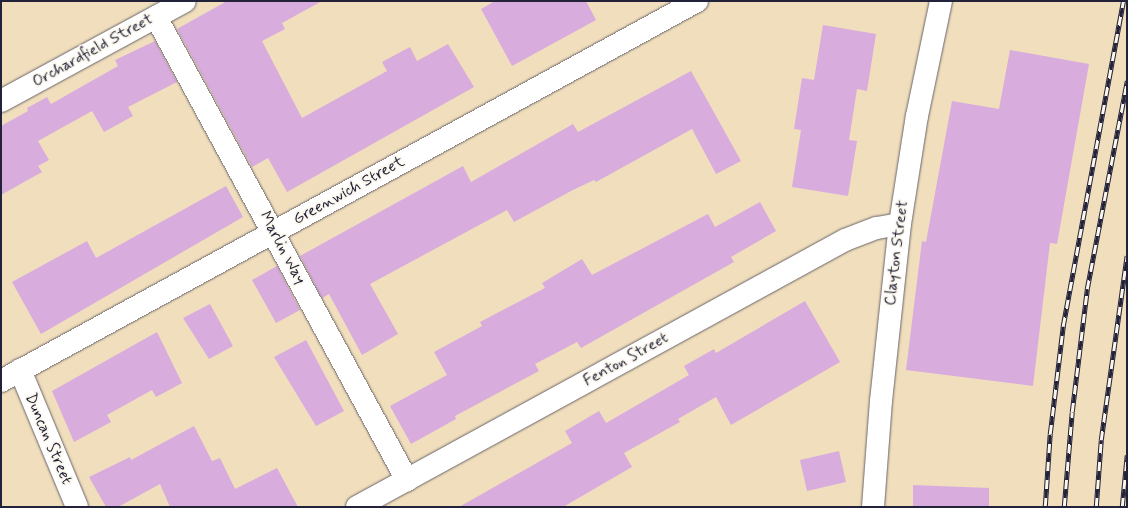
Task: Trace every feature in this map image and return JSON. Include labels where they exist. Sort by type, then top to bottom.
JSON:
[{"type":"street","name":"Orchardfield Street","points":[[1,101],[185,1]]},
{"type":"street","name":"Greenwich Street","points":[[1,381],[697,1]]},
{"type":"street","name":"Clayton Street","points":[[873,507],[880,401],[900,224],[916,116],[941,1]]},
{"type":"street","name":"Marlin Way","points":[[156,16],[408,480]]},
{"type":"street","name":"Fenton Street","points":[[357,507],[845,240],[877,228],[900,224]]},
{"type":"street","name":"Duncan Street","points":[[20,370],[77,507]]},
{"type":"building","points":[[227,1],[322,1],[282,23],[285,29],[262,41],[302,118],[387,71],[382,62],[410,47],[417,61],[448,44],[474,87],[287,192],[268,158],[252,167],[177,29]]},
{"type":"building","points":[[495,1],[586,1],[596,20],[512,66],[481,9]]},
{"type":"building","points":[[823,25],[876,34],[867,91],[857,89],[849,140],[857,141],[848,196],[792,187],[801,130],[794,129],[802,78],[814,80]]},
{"type":"building","points":[[155,41],[177,82],[128,107],[133,116],[104,132],[92,111],[38,141],[49,160],[38,166],[42,172],[1,195],[1,126],[28,111],[27,108],[47,97],[51,104],[118,66],[115,60]]},
{"type":"building","points":[[1010,50],[1089,64],[1057,244],[1050,243],[1033,386],[906,370],[922,241],[926,242],[952,101],[999,109]]},
{"type":"building","points":[[691,71],[741,161],[716,174],[692,129],[596,182],[594,180],[571,191],[514,222],[507,210],[370,284],[398,334],[362,355],[329,294],[322,298],[300,256],[463,166],[471,182],[573,124],[578,132]]},
{"type":"building","points":[[226,186],[243,217],[41,334],[12,282],[87,241],[96,258]]},
{"type":"building","points":[[760,202],[776,231],[731,257],[734,262],[581,348],[577,342],[535,364],[539,371],[455,416],[456,419],[411,444],[390,406],[447,375],[434,352],[482,326],[480,322],[545,288],[542,283],[582,259],[592,275],[708,214],[715,227]]},
{"type":"building","points":[[277,266],[300,310],[276,323],[252,280]]},
{"type":"building","points":[[805,301],[840,362],[731,425],[716,397],[678,419],[680,422],[624,453],[632,467],[563,507],[459,507],[572,443],[565,431],[599,411],[606,423],[689,375],[684,366],[714,349],[716,353]]},
{"type":"building","points":[[210,304],[233,346],[209,359],[183,318]]},
{"type":"building","points":[[157,332],[182,383],[156,397],[152,390],[107,415],[111,422],[74,442],[52,391]]},
{"type":"building","points":[[306,340],[344,411],[316,426],[274,357]]},
{"type":"building","points":[[194,426],[212,461],[220,458],[235,489],[277,468],[298,507],[170,507],[160,484],[118,507],[106,507],[89,477],[130,457],[131,460]]},
{"type":"building","points":[[839,451],[846,482],[807,491],[800,460]]},
{"type":"building","points":[[913,485],[989,488],[989,507],[913,507]]},
{"type":"railway","points":[[1045,507],[1050,434],[1063,326],[1123,1]]},
{"type":"railway","points":[[1064,507],[1072,412],[1087,289],[1127,81]]},
{"type":"railway","points":[[1096,507],[1101,440],[1127,256]]},
{"type":"railway","points":[[1122,507],[1127,455]]}]
